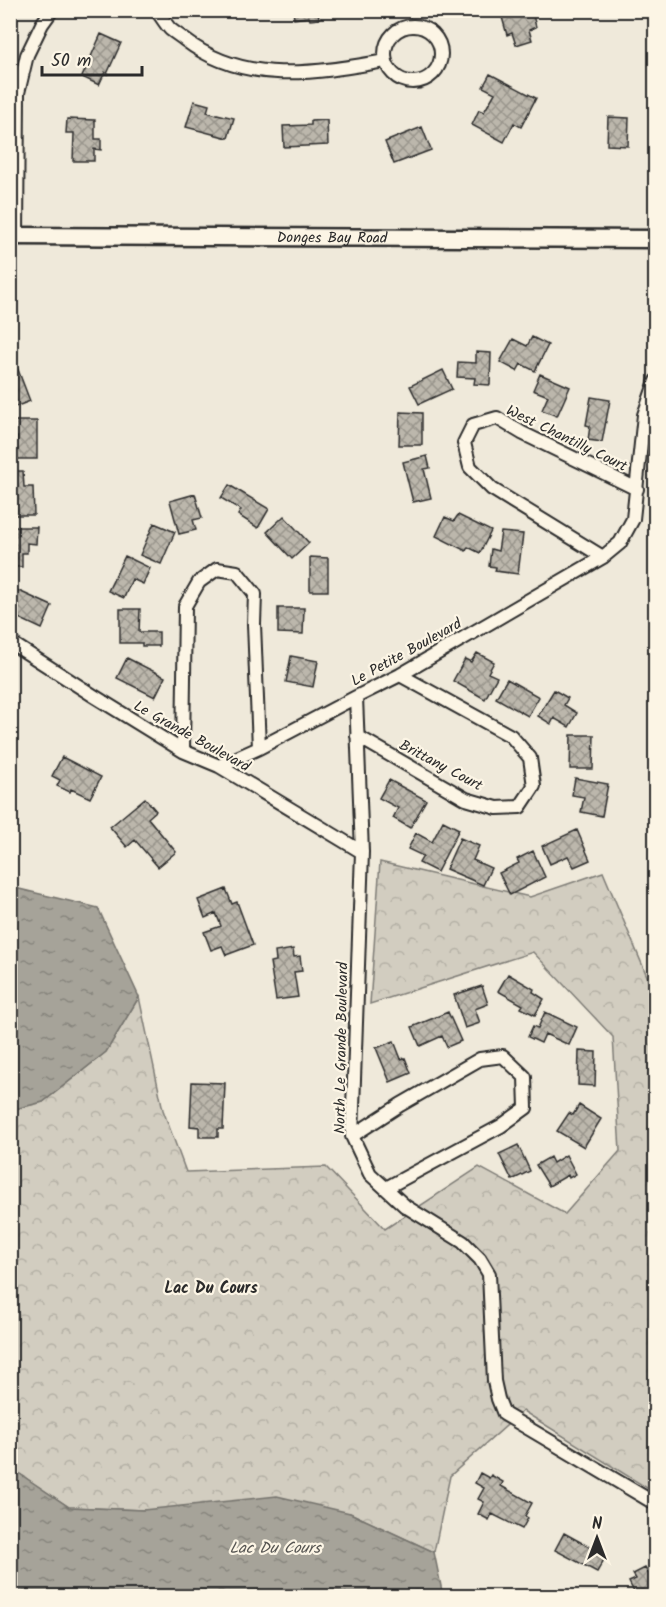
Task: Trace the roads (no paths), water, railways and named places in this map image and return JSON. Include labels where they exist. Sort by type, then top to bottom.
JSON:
[{"type":"street","points":[[14,236],[18,93],[27,55],[42,24],[52,10]]},
{"type":"street","points":[[156,10],[171,29],[195,47],[223,63],[266,72],[310,72],[385,61]]},
{"type":"street","points":[[420,27],[435,38],[439,47],[439,64],[428,78],[419,81],[411,82],[394,76],[385,61],[388,42],[393,34],[401,29],[420,27]]},
{"type":"street","name":"Donges Bay Road","points":[[14,236],[656,239]]},
{"type":"street","name":"Le Petite Boulevard","points":[[219,766],[259,748],[400,675],[603,557],[620,543],[633,519],[644,415],[656,381]]},
{"type":"street","name":"West Chantilly Court","points":[[603,557],[492,489],[470,467],[464,443],[473,425],[496,418],[637,489]]},
{"type":"street","points":[[183,751],[185,606],[199,582],[217,569],[237,572],[255,594],[259,748]]},
{"type":"street","name":"Le Grande Boulevard","points":[[10,642],[183,751],[219,766],[362,852]]},
{"type":"street","name":"Brittany Court","points":[[357,736],[466,799],[496,808],[520,807],[534,786],[530,758],[511,736],[400,675]]},
{"type":"street","name":"North Le Grande Boulevard","points":[[356,697],[362,852],[352,1136],[370,1174],[405,1206],[463,1242],[480,1259],[489,1274],[494,1381],[504,1414],[656,1504]]},
{"type":"street","points":[[352,1136],[400,1105],[480,1059],[503,1056],[525,1077],[526,1108],[501,1126],[386,1188]]},
{"type":"water","points":[[11,887],[98,908],[139,997],[106,1052],[43,1102],[11,1110]]},
{"type":"water","name":"Lac Du Cours","points":[[11,1468],[69,1507],[143,1510],[277,1496],[350,1513],[434,1552],[443,1596],[11,1596]]},
{"type":"district","name":"Lac Du Cours","points":[[211,1287]]}]
